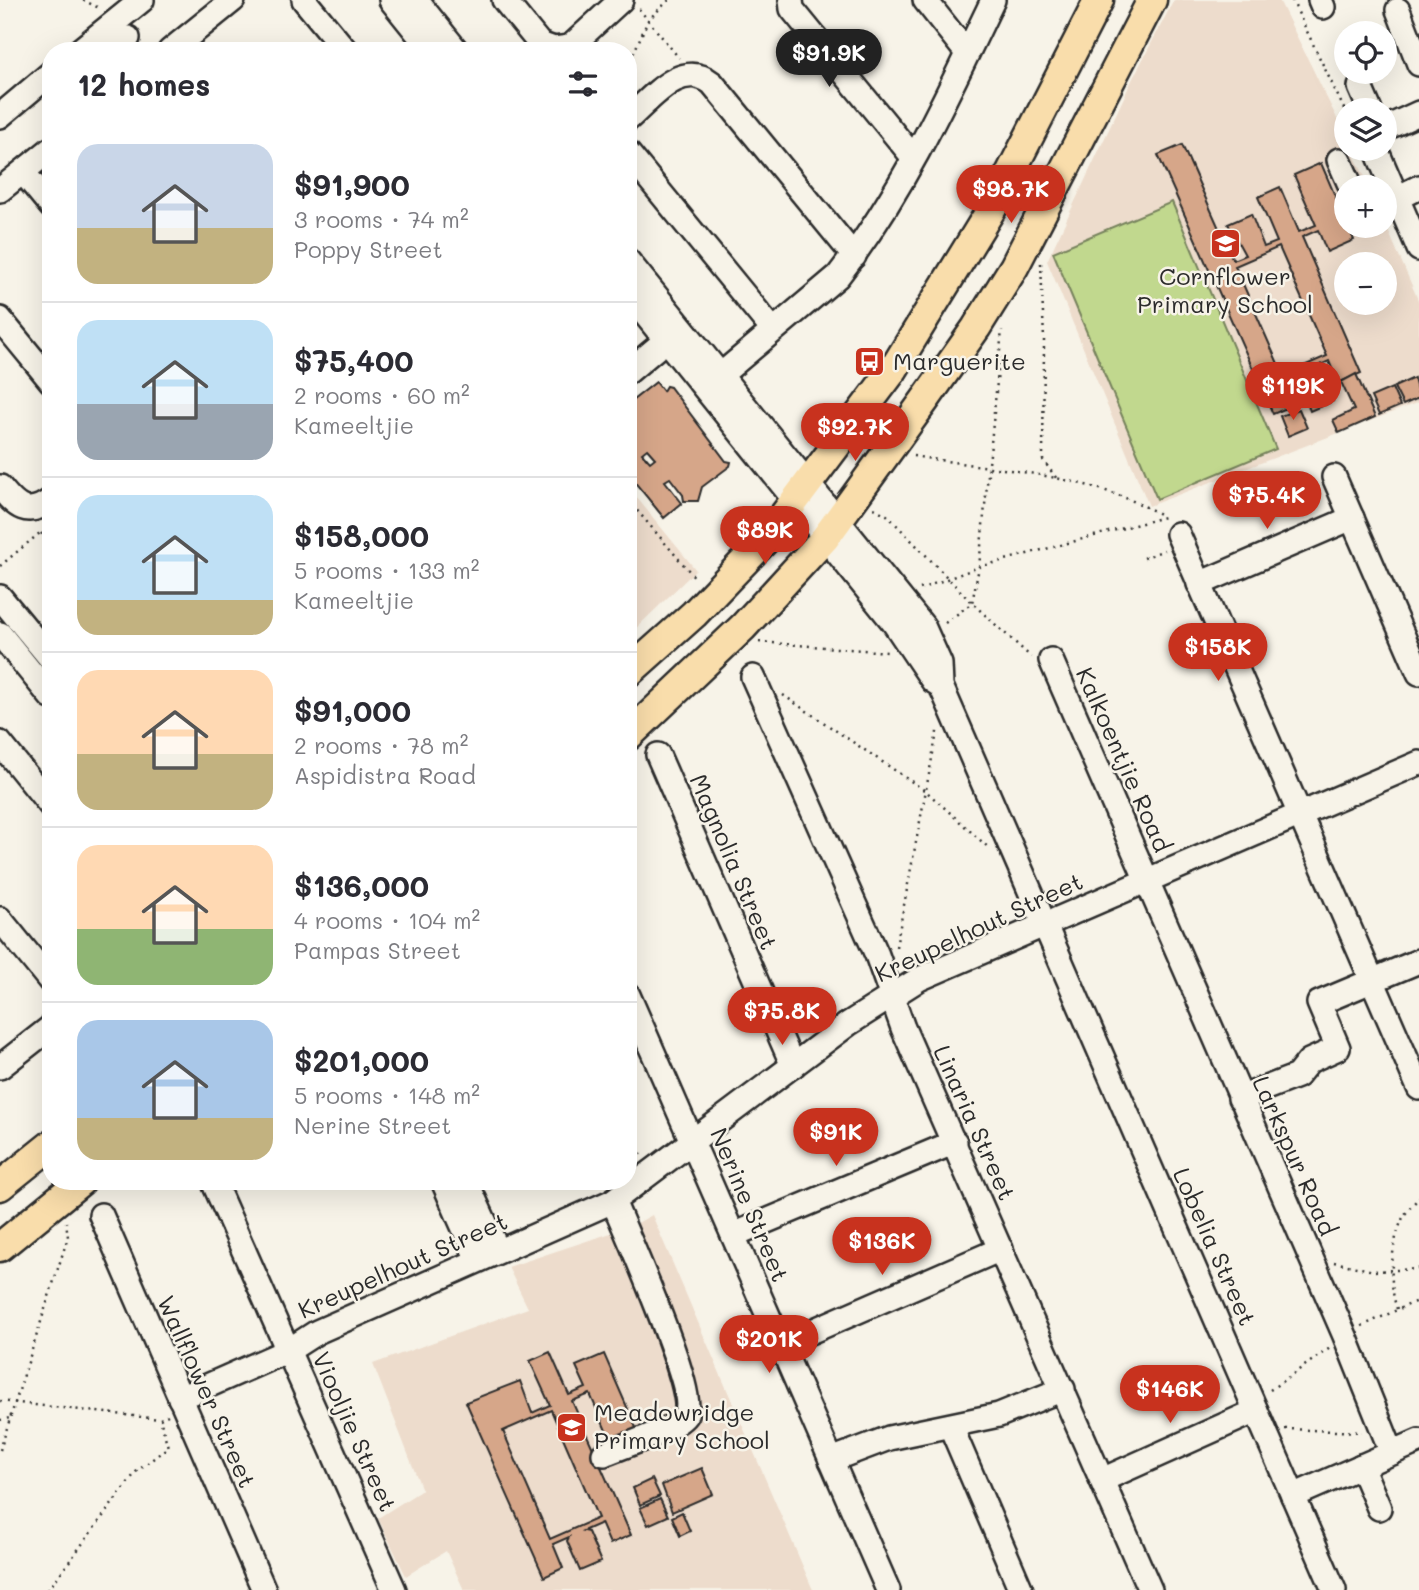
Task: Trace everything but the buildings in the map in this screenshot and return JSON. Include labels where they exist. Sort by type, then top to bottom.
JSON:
[{"type":"main road","points":[[637,665],[734,575],[803,494],[893,370],[962,261],[1016,164],[1099,0]]},
{"type":"main road","points":[[637,727],[840,539],[993,303],[1051,199],[1152,0]]},
{"type":"main road","points":[[0,1186],[42,1152]]},
{"type":"main road","points":[[0,1247],[70,1190]]},
{"type":"street","points":[[90,42],[142,0]]},
{"type":"street","points":[[198,42],[233,0]]},
{"type":"street","points":[[304,0],[339,42]]},
{"type":"street","points":[[391,0],[425,42]]},
{"type":"street","points":[[416,0],[450,42]]},
{"type":"street","points":[[504,0],[538,42]]},
{"type":"street","points":[[791,0],[792,9],[913,157]]},
{"type":"street","points":[[925,0],[968,53]]},
{"type":"street","points":[[713,381],[838,276],[853,256],[913,157],[993,0]]},
{"type":"street","points":[[576,42],[619,5],[629,3]]},
{"type":"street","points":[[1398,10],[1419,64]]},
{"type":"street","points":[[637,111],[677,77],[690,73],[701,74],[712,83],[853,256]]},
{"type":"street","points":[[0,116],[42,81]]},
{"type":"street","points":[[1360,87],[1365,98]]},
{"type":"street","points":[[1397,122],[1419,113]]},
{"type":"street","points":[[0,190],[42,156]]},
{"type":"street","points":[[637,164],[772,329]]},
{"type":"street","points":[[23,172],[42,195]]},
{"type":"street","points":[[1397,188],[1419,187]]},
{"type":"street","points":[[1397,205],[1419,248]]},
{"type":"street","points":[[637,274],[713,381]]},
{"type":"street","points":[[637,304],[666,340],[713,381]]},
{"type":"street","points":[[0,319],[42,370]]},
{"type":"street","points":[[637,364],[666,340]]},
{"type":"street","name":"Lobelia Street","points":[[713,381],[840,539],[923,626],[940,664],[941,686],[1334,1590]]},
{"type":"street","points":[[1334,477],[1419,673]]},
{"type":"street","points":[[0,487],[16,506],[24,510],[35,510],[42,506]]},
{"type":"street","points":[[1199,584],[1352,518]]},
{"type":"street","points":[[1178,534],[1419,1088]]},
{"type":"street","points":[[0,597],[42,648]]},
{"type":"street","points":[[0,634],[42,686]]},
{"type":"street","name":"Kalkoentjie Road","points":[[1051,660],[1147,880]]},
{"type":"street","name":"Linaria Street","points":[[753,677],[877,956],[891,996],[1150,1590]]},
{"type":"street","points":[[0,743],[42,795]]},
{"type":"street","name":"Magnolia Street","points":[[658,755],[793,1066]]},
{"type":"street","name":"Kreupelhout Street","points":[[637,1183],[848,1024],[919,979],[1419,764]]},
{"type":"street","name":"Larkspur Road","points":[[1147,880],[1314,1266],[1411,1449]]},
{"type":"street","points":[[0,919],[42,971]]},
{"type":"street","points":[[1240,1098],[1297,1076],[1309,1061],[1338,1048],[1318,1003],[1419,961]]},
{"type":"street","name":"Nerine Street","points":[[637,1015],[888,1590]]},
{"type":"street","points":[[0,1067],[42,1034]]},
{"type":"street","points":[[733,1235],[955,1142]]},
{"type":"street","name":"Viooljie Street","points":[[217,1190],[394,1590]]},
{"type":"street","points":[[448,1190],[488,1255]]},
{"type":"street","points":[[469,1190],[488,1255]]},
{"type":"street","name":"Kreupelhout Street","points":[[180,1398],[289,1350],[317,1332],[613,1201],[628,1190]]},
{"type":"street","points":[[604,1454],[680,1421],[688,1408],[688,1397],[678,1365],[613,1201]]},
{"type":"street","name":"Wallflower Street","points":[[101,1216],[261,1589]]},
{"type":"street","points":[[780,1345],[1001,1249]]},
{"type":"street","points":[[831,1460],[889,1438],[999,1415],[1063,1389]]},
{"type":"street","points":[[1102,1480],[1256,1411]]},
{"type":"street","points":[[951,1427],[1021,1590]]},
{"type":"street","points":[[1293,1496],[1362,1466],[1411,1449]]},
{"type":"street","points":[[1362,1466],[1379,1508]]},
{"type":"path","points":[[637,45],[648,20],[669,0]]},
{"type":"path","points":[[1292,0],[1339,98]]},
{"type":"path","points":[[629,3],[648,20],[690,73]]},
{"type":"path","points":[[1041,259],[1044,340],[1043,460],[1057,479]]},
{"type":"path","points":[[938,628],[972,603],[991,469],[1002,327]]},
{"type":"path","points":[[913,456],[1057,479],[1135,500],[1163,516],[1170,517],[1178,534]]},
{"type":"path","points":[[874,508],[887,515],[972,603],[1026,653],[1035,659],[1051,660]]},
{"type":"path","points":[[637,510],[696,579]]},
{"type":"path","points":[[913,592],[979,567],[1163,516]]},
{"type":"path","points":[[36,525],[42,534]]},
{"type":"path","points":[[0,566],[40,532]]},
{"type":"path","points":[[759,642],[889,652]]},
{"type":"path","points":[[753,677],[810,711],[927,792],[996,855]]},
{"type":"path","points":[[877,956],[897,947],[938,720]]},
{"type":"path","points":[[637,1152],[645,1157]]},
{"type":"path","points":[[1397,1310],[1392,1294],[1393,1269],[1402,1219],[1419,1197]]},
{"type":"path","points":[[0,1450],[68,1237],[65,1222]]},
{"type":"path","points":[[1314,1266],[1330,1261],[1374,1271],[1419,1269]]},
{"type":"path","points":[[0,1401],[160,1419],[168,1447],[136,1472],[48,1590]]},
{"type":"path","points":[[1256,1411],[1284,1429],[1368,1432],[1411,1449]]},
{"type":"path","points":[[0,1420],[10,1418]]},
{"type":"shaded area","name":"Cornflower Primary School","points":[[1174,0],[1279,0],[1334,112],[1334,161],[1357,161],[1364,175],[1334,175],[1334,238],[1391,238],[1419,302],[1419,402],[1149,506],[1047,261],[1133,78]]},
{"type":"shaded area","points":[[637,498],[696,570],[637,627]]},
{"type":"shaded area","name":"Meadowridge Primary School","points":[[652,1215],[813,1590],[464,1590],[446,1551],[406,1576],[378,1518],[422,1490],[373,1364],[528,1308],[508,1267],[632,1226]]},
{"type":"green space","points":[[1172,202],[1276,449],[1157,499],[1053,252]]},
{"type":"place","name":"Cornflower Primary School","points":[[1225,243]]},
{"type":"place","name":"Marguerite","points":[[870,362]]},
{"type":"place","name":"Meadowridge Primary School","points":[[571,1427]]}]
